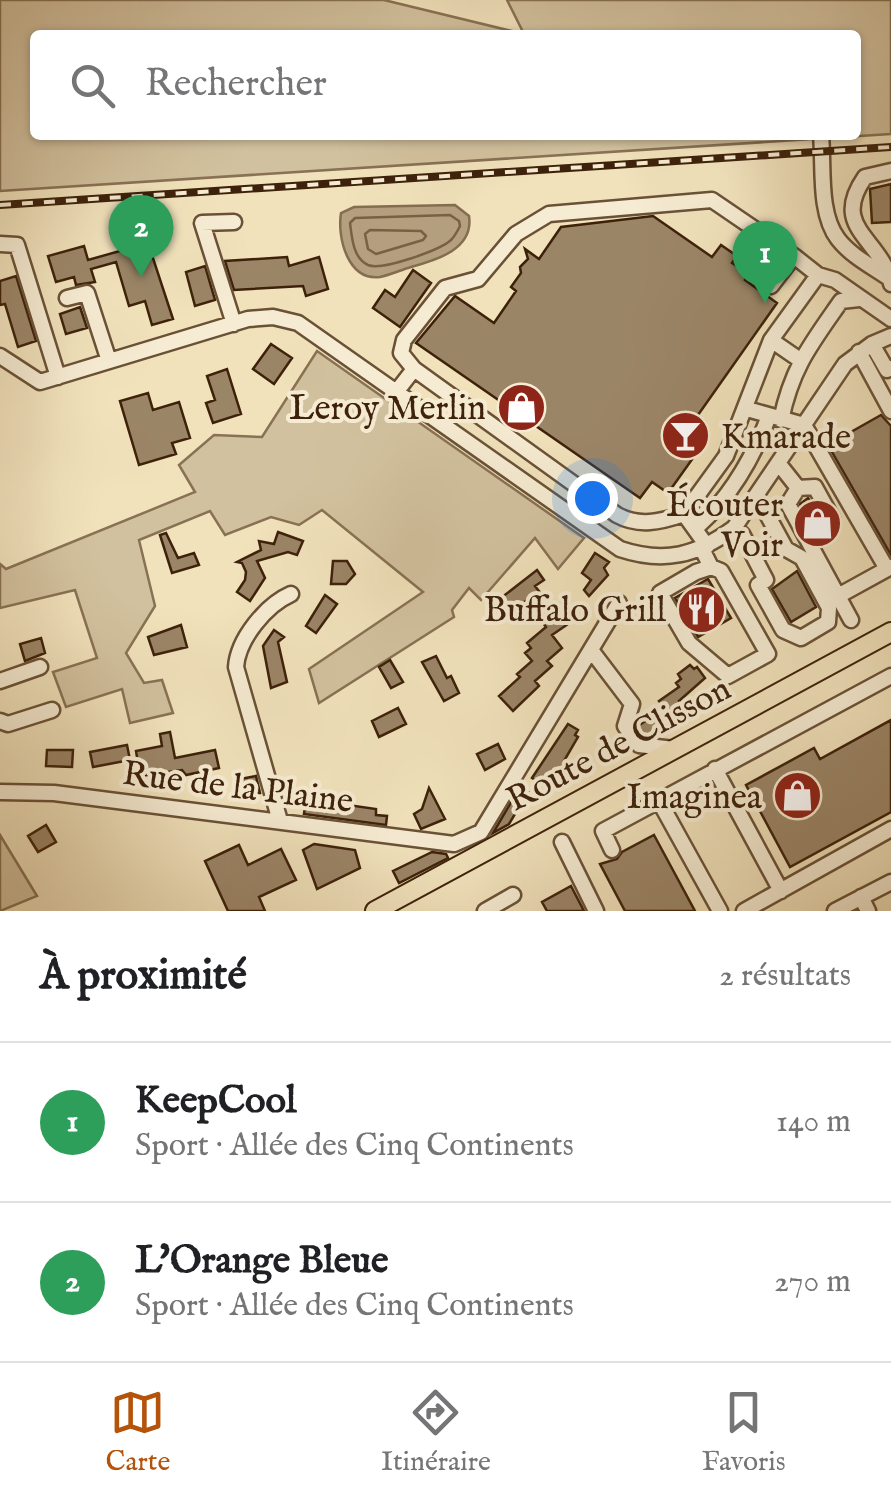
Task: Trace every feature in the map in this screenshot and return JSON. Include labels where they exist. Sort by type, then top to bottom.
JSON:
[{"type":"main road","name":"Route de Clisson","points":[[376,911],[891,632]]},
{"type":"street","points":[[821,140],[826,204],[834,234],[848,250],[890,281]]},
{"type":"street","points":[[890,281],[885,263],[852,220],[851,206],[864,178],[891,170]]},
{"type":"street","points":[[818,274],[771,340],[726,456],[684,514],[655,522],[631,523],[414,369],[401,353],[404,340],[445,288],[478,279],[516,234],[549,214],[712,200],[891,319]]},
{"type":"street","points":[[234,222],[202,224],[234,324]]},
{"type":"street","points":[[0,244],[17,244],[58,377]]},
{"type":"street","points":[[771,286],[794,256]]},
{"type":"street","points":[[67,298],[87,292],[109,361]]},
{"type":"street","points":[[696,528],[710,516],[747,465],[775,418],[800,360],[841,301],[860,299]]},
{"type":"street","points":[[0,356],[40,382],[234,324],[273,316],[298,323],[620,549],[667,558],[687,556],[734,528],[845,364],[891,336]]},
{"type":"street","points":[[771,340],[800,360]]},
{"type":"street","points":[[866,348],[887,370],[891,368]]},
{"type":"street","points":[[866,348],[891,410]]},
{"type":"street","points":[[398,391],[414,369]]},
{"type":"street","points":[[746,409],[804,425],[889,568],[838,596]]},
{"type":"street","points":[[778,464],[798,488]]},
{"type":"street","points":[[798,488],[815,487],[832,518]]},
{"type":"street","points":[[798,488],[788,504],[850,620]]},
{"type":"street","points":[[734,528],[742,534],[766,580],[758,584],[788,635],[801,638],[828,622],[829,608],[802,558],[786,549],[762,507],[754,501]]},
{"type":"street","points":[[684,514],[696,528],[711,567],[721,571],[768,654],[728,676],[689,643],[660,593],[711,567]]},
{"type":"street","points":[[280,820],[236,667],[237,652],[274,602],[292,594]]},
{"type":"street","points":[[620,603],[590,650],[632,704],[625,726],[639,745],[675,749]]},
{"type":"street","name":"Rue de la Plaine","points":[[0,792],[54,793],[454,844],[481,832],[590,650]]},
{"type":"street","points":[[0,681],[40,667]]},
{"type":"street","points":[[612,850],[603,831],[891,676]]},
{"type":"street","points":[[0,720],[8,724],[52,710]]},
{"type":"street","points":[[715,769],[781,891]]},
{"type":"street","points":[[658,800],[720,911]]},
{"type":"street","points":[[744,911],[891,830]]},
{"type":"street","points":[[562,842],[596,911]]},
{"type":"street","points":[[835,911],[865,904],[891,882]]},
{"type":"street","points":[[485,911],[513,895]]},
{"type":"shaded area","points":[[0,0],[384,0],[508,30],[30,30],[30,140],[797,140],[0,191]]},
{"type":"shaded area","points":[[507,0],[891,0],[891,134],[861,136],[861,30],[522,30]]},
{"type":"shaded area","points":[[317,351],[584,538],[558,569],[535,538],[481,600],[469,588],[452,610],[454,617],[319,703],[309,669],[423,592],[322,510],[299,525],[271,517],[225,535],[210,511],[139,540],[155,606],[126,653],[144,683],[162,680],[173,713],[130,723],[122,689],[66,707],[53,672],[97,658],[75,590],[0,608],[0,564],[6,569],[195,492],[179,465],[214,435],[262,437]]},
{"type":"shaded area","points":[[0,835],[37,896],[0,911]]},
{"type":"water","points":[[455,205],[469,216],[466,237],[452,251],[432,261],[380,277],[360,272],[347,256],[341,213],[354,207]]},
{"type":"building","points":[[891,184],[891,222],[872,223],[870,189]]},
{"type":"building","points":[[653,216],[712,257],[721,245],[737,256],[732,263],[749,274],[745,280],[777,303],[686,432],[703,444],[668,493],[652,482],[640,498],[416,343],[455,296],[494,323],[516,291],[511,287],[528,259],[525,249],[539,259],[561,227]]},
{"type":"building","points":[[148,243],[173,319],[152,325],[145,301],[129,306],[116,262],[91,269],[95,282],[76,285],[74,277],[56,282],[48,256],[84,246],[88,260]]},
{"type":"building","points":[[287,257],[289,266],[319,257],[328,289],[306,296],[303,286],[234,290],[225,261]]},
{"type":"building","points":[[205,266],[215,300],[195,306],[186,272]]},
{"type":"building","points":[[413,270],[431,283],[400,327],[373,308],[385,290],[395,297]]},
{"type":"building","points":[[16,276],[36,341],[18,347],[5,304],[0,305],[0,281]]},
{"type":"building","points":[[80,307],[87,328],[66,334],[60,314]]},
{"type":"building","points":[[271,344],[292,358],[274,384],[253,369]]},
{"type":"building","points":[[227,369],[241,414],[213,423],[206,403],[215,400],[207,376]]},
{"type":"building","points":[[148,393],[153,410],[179,402],[190,438],[172,443],[176,454],[139,465],[120,401]]},
{"type":"building","points":[[881,415],[891,426],[891,555],[828,445]]},
{"type":"building","points":[[808,498],[830,528],[822,536],[818,537],[800,504]]},
{"type":"building","points":[[278,532],[303,541],[297,555],[288,552],[257,561],[265,578],[250,601],[237,592],[246,572],[242,563],[237,562],[261,550],[259,541],[274,544]]},
{"type":"building","points":[[166,533],[178,558],[194,553],[199,565],[172,573],[160,535]]},
{"type":"building","points":[[595,553],[609,562],[604,568],[608,575],[589,596],[584,590],[591,580],[582,573]]},
{"type":"building","points":[[333,561],[347,561],[355,574],[346,584],[331,584]]},
{"type":"building","points":[[537,570],[544,580],[535,586],[552,608],[566,601],[574,610],[563,618],[568,624],[552,635],[562,648],[547,661],[552,666],[535,681],[539,686],[513,711],[499,696],[532,661],[525,653],[531,648],[527,643],[546,627],[526,601],[502,617],[492,605]]},
{"type":"building","points":[[797,571],[816,607],[791,622],[772,589]]},
{"type":"building","name":"Buffalo Grill","points":[[708,579],[731,618],[698,637],[675,598]]},
{"type":"building","points":[[325,595],[337,604],[316,633],[306,626]]},
{"type":"building","points":[[181,625],[187,647],[154,655],[148,637]]},
{"type":"building","points":[[274,630],[284,637],[278,642],[287,682],[271,688],[263,646]]},
{"type":"building","points":[[41,638],[45,653],[25,661],[20,644]]},
{"type":"building","points":[[436,656],[459,693],[444,701],[422,662]]},
{"type":"building","points":[[390,660],[403,682],[391,688],[379,667]]},
{"type":"building","points":[[690,665],[697,667],[705,678],[679,701],[686,710],[651,736],[645,735],[638,726],[665,708],[659,701],[679,687],[678,674]]},
{"type":"building","points":[[398,708],[406,724],[379,737],[372,721]]},
{"type":"building","points":[[891,720],[891,812],[790,867],[746,785],[814,748],[820,759]]},
{"type":"building","points":[[568,724],[578,730],[578,737],[564,761],[568,764],[551,790],[532,778]]},
{"type":"building","points":[[170,732],[175,758],[215,750],[219,768],[186,775],[182,770],[140,776],[136,751],[162,746],[160,734]]},
{"type":"building","points":[[498,744],[505,759],[485,770],[477,754]]},
{"type":"building","points":[[127,745],[130,760],[93,767],[90,752]]},
{"type":"building","points":[[47,750],[73,750],[72,767],[46,766]]},
{"type":"building","points":[[256,776],[260,793],[238,797],[235,780]]},
{"type":"building","points":[[520,787],[528,792],[509,824],[493,833]]},
{"type":"building","points":[[429,788],[445,819],[421,829],[414,814],[422,809]]},
{"type":"building","points":[[306,799],[376,809],[376,815],[387,816],[386,825],[304,814]]},
{"type":"building","points":[[46,825],[56,842],[38,852],[28,836]]},
{"type":"building","points":[[654,835],[695,911],[625,911],[600,864],[617,859],[622,852]]},
{"type":"building","points":[[314,844],[355,850],[360,868],[317,889],[303,850]]},
{"type":"building","points":[[239,845],[248,865],[281,849],[296,880],[259,897],[265,911],[228,911],[205,861]]},
{"type":"building","points":[[432,852],[446,854],[448,858],[399,883],[393,871]]},
{"type":"building","points":[[571,886],[584,911],[547,911],[542,902]]},
{"type":"railway","points":[[0,205],[891,147]]},
{"type":"place","name":"L'Orange Bleue","points":[[141,277]]},
{"type":"place","name":"KeepCool","points":[[765,303]]},
{"type":"place","name":"Leroy Merlin","points":[[521,407]]},
{"type":"place","name":"Kmarade","points":[[686,436]]},
{"type":"place","name":"Écouter Voir","points":[[818,524]]},
{"type":"place","name":"Buffalo Grill","points":[[701,609]]},
{"type":"place","name":"Imaginea","points":[[797,796]]}]
